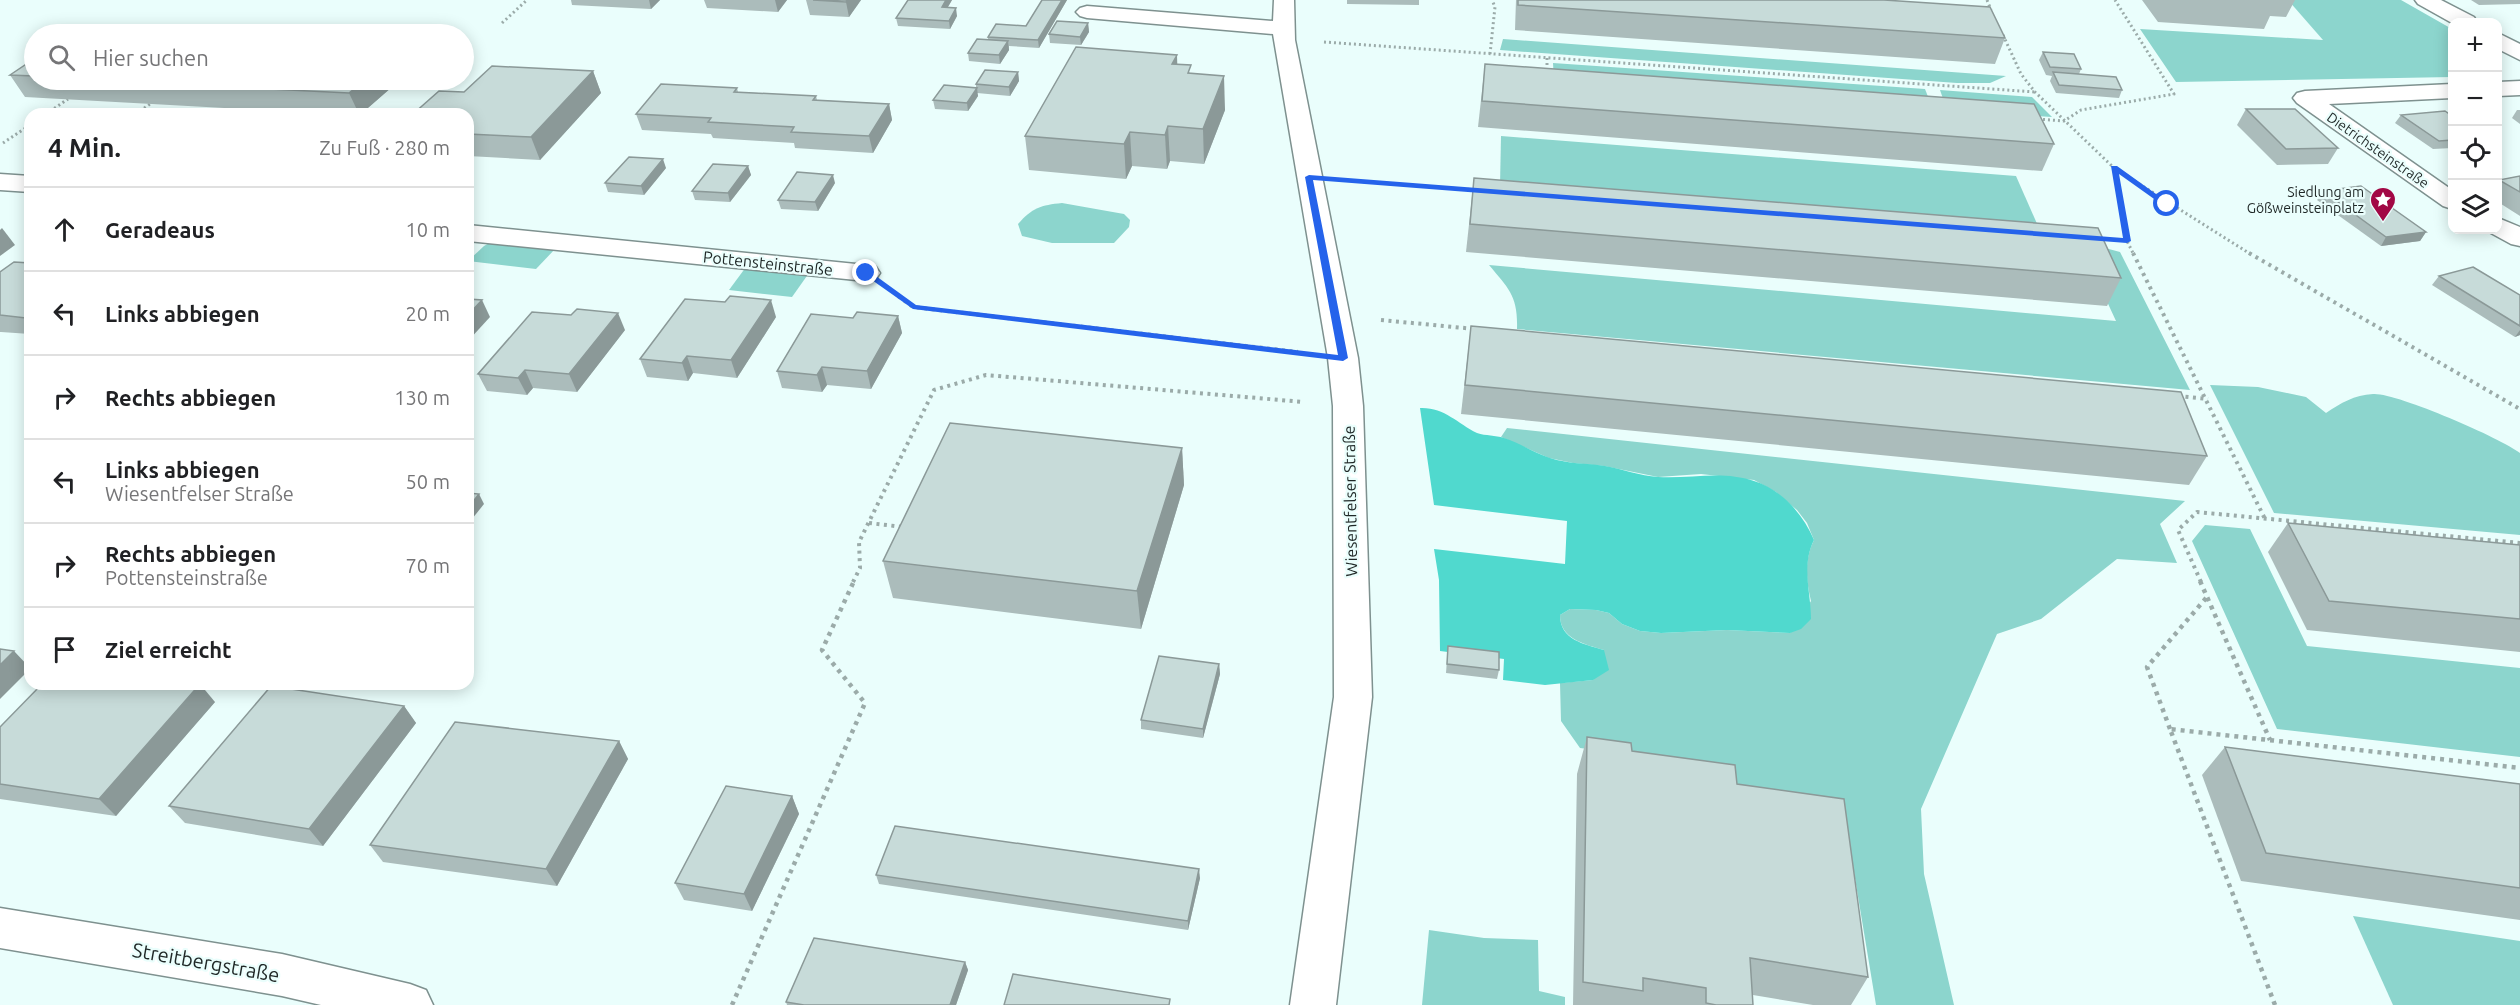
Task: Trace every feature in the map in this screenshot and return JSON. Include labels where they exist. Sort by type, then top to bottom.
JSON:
[{"type":"street","points":[[2426,0],[2459,18]]},
{"type":"street","points":[[1087,12],[1284,23]]},
{"type":"street","name":"Wiesentfelser Straße","points":[[1284,23],[1309,177],[1343,358],[1348,406],[1353,697],[1313,1005]]},
{"type":"street","points":[[2502,42],[2520,53]]},
{"type":"street","points":[[2502,89],[2520,88]]},
{"type":"street","name":"Dietrichsteinstraße","points":[[2448,91],[2305,98],[2448,198]]},
{"type":"street","points":[[0,182],[24,184]]},
{"type":"street","points":[[2502,228],[2520,238]]},
{"type":"street","name":"Pottensteinstraße","points":[[474,234],[866,273]]},
{"type":"street","name":"Streitbergstraße","points":[[0,928],[282,975],[410,1005]]},
{"type":"path","points":[[502,23],[527,0]]},
{"type":"path","points":[[1490,54],[1495,7],[1492,0]]},
{"type":"path","points":[[1987,0],[1994,17]]},
{"type":"path","points":[[2028,119],[2064,121],[2080,110],[2174,94],[2115,0]]},
{"type":"path","points":[[1979,7],[1990,8]]},
{"type":"path","points":[[1284,23],[1490,54],[2035,92]]},
{"type":"path","points":[[1999,27],[2021,74],[2035,92],[2114,168],[2228,241],[2520,409]]},
{"type":"path","points":[[1546,75],[1547,58]]},
{"type":"path","points":[[55,108],[68,99]]},
{"type":"path","points":[[144,108],[150,104]]},
{"type":"path","points":[[0,146],[24,129]]},
{"type":"path","points":[[2114,168],[2127,241],[2266,519]]},
{"type":"path","points":[[1309,177],[1483,191]]},
{"type":"path","points":[[2091,238],[2127,241]]},
{"type":"path","points":[[866,273],[913,307],[1343,358]]},
{"type":"path","points":[[1335,316],[1482,330]]},
{"type":"path","points":[[732,1005],[865,703],[822,650],[860,568],[859,542],[934,390],[986,375],[1348,406]]},
{"type":"path","points":[[2172,396],[2208,399]]},
{"type":"path","points":[[2270,741],[2178,530],[2197,512],[2520,543]]},
{"type":"path","points":[[869,523],[914,528]]},
{"type":"path","points":[[2207,597],[2147,667],[2275,1005]]},
{"type":"path","points":[[2170,729],[2520,768]]},
{"type":"shaded area","points":[[2288,0],[2401,0],[2448,27],[2448,77],[2176,82],[2140,29],[2323,40]]},
{"type":"shaded area","points":[[1503,39],[2006,76],[1990,83],[1957,83],[1500,50]]},
{"type":"shaded area","points":[[1553,63],[1925,89],[1932,107],[1554,81]]},
{"type":"shaded area","points":[[1940,90],[2032,97],[2052,117],[1947,110]]},
{"type":"shaded area","points":[[1501,136],[2016,176],[2038,226],[1500,186]]},
{"type":"shaded area","points":[[1062,203],[1124,214],[1130,220],[1129,227],[1114,243],[1052,243],[1022,236],[1018,224],[1028,214],[1043,206]]},
{"type":"shaded area","points":[[2079,241],[2120,252],[2190,390],[1517,329],[1516,308],[1511,294],[1489,265],[2116,321]]},
{"type":"shaded area","points":[[491,242],[556,248],[536,269],[474,262],[474,255]]},
{"type":"shaded area","points":[[746,267],[809,273],[792,297],[729,290]]},
{"type":"shaded area","points":[[2210,385],[2258,387],[2306,397],[2326,413],[2360,396],[2385,395],[2448,417],[2492,437],[2520,453],[2520,535],[2274,513]]},
{"type":"shaded area","points":[[1420,408],[1436,410],[1477,433],[1504,438],[1557,460],[1605,466],[1651,476],[1730,476],[1754,481],[1774,490],[1798,512],[1814,540],[1807,569],[1811,619],[1801,629],[1790,633],[1727,630],[1661,633],[1640,631],[1622,624],[1609,613],[1570,609],[1560,615],[1564,630],[1574,640],[1604,650],[1609,670],[1593,680],[1545,685],[1503,680],[1504,659],[1440,651],[1439,580],[1434,549],[1565,564],[1567,521],[1434,505]]},
{"type":"shaded area","points":[[1507,428],[2185,501],[2160,524],[2177,563],[2117,559],[2041,619],[1997,634],[1921,809],[1924,874],[1954,1005],[1876,1005],[1847,830],[1734,814],[1730,767],[1580,748],[1561,721],[1560,683],[1593,680],[1604,650],[1574,639],[1564,630],[1560,615],[1570,609],[1609,613],[1622,624],[1640,631],[1661,633],[1727,630],[1790,633],[1811,601],[1807,570],[1814,540],[1807,523],[1797,510],[1776,492],[1754,480],[1701,474],[1658,477],[1549,458],[1501,437]]},
{"type":"shaded area","points":[[2205,525],[2250,529],[2307,646],[2520,668],[2520,757],[2277,729],[2192,541]]},
{"type":"shaded area","points":[[2353,916],[2520,941],[2520,1005],[2393,1005]]},
{"type":"shaded area","points":[[1429,930],[1484,938],[1538,940],[1539,991],[1565,997],[1565,1005],[1422,1005]]},
{"type":"building","points":[[813,0],[847,0],[846,2]]},
{"type":"building","points":[[908,0],[946,0],[942,7],[956,8],[949,21],[896,18]]},
{"type":"building","points":[[1042,0],[1062,0],[1038,40],[988,37],[996,24],[1026,26]]},
{"type":"building","points":[[1518,0],[1884,0],[1990,7],[2005,38],[1518,5]]},
{"type":"building","points":[[1057,21],[1088,23],[1080,37],[1049,34]]},
{"type":"building","points":[[977,39],[1008,41],[999,55],[968,53]]},
{"type":"building","points":[[1076,47],[1177,55],[1172,64],[1191,65],[1188,73],[1224,76],[1203,129],[1168,126],[1165,135],[1130,132],[1124,144],[1025,136]]},
{"type":"building","points":[[2043,52],[2074,54],[2081,69],[2050,67]]},
{"type":"building","points":[[1485,64],[2034,104],[2054,144],[1482,101]]},
{"type":"building","points":[[24,66],[24,76],[10,75]]},
{"type":"building","points":[[492,66],[593,71],[531,137],[474,134],[474,108],[420,108],[439,91],[474,90],[474,83]]},
{"type":"building","points":[[985,70],[1018,72],[1009,87],[976,84]]},
{"type":"building","points":[[2053,72],[2116,77],[2122,90],[2059,85]]},
{"type":"building","points":[[661,84],[737,88],[734,92],[816,96],[813,100],[889,104],[869,136],[791,132],[794,127],[708,122],[711,118],[636,114]]},
{"type":"building","points":[[944,85],[977,88],[967,103],[933,100]]},
{"type":"building","points":[[290,90],[353,90],[349,93]]},
{"type":"building","points":[[2246,109],[2295,109],[2338,148],[2286,149]]},
{"type":"building","points":[[2445,111],[2448,113],[2448,140],[2439,141],[2401,115]]},
{"type":"building","points":[[629,157],[663,159],[641,186],[605,183]]},
{"type":"building","points":[[713,164],[748,166],[728,193],[692,191]]},
{"type":"building","points":[[797,172],[833,175],[815,202],[778,200]]},
{"type":"building","points":[[2520,176],[2520,192],[2502,182],[2502,179]]},
{"type":"building","points":[[1474,178],[2098,228],[2121,278],[1470,224]]},
{"type":"building","points":[[2361,186],[2426,232],[2386,237],[2323,191]]},
{"type":"building","points":[[14,262],[24,263],[24,318],[0,315],[0,272]]},
{"type":"building","points":[[2473,267],[2520,295],[2520,326],[2439,276]]},
{"type":"building","points":[[730,296],[771,300],[731,360],[687,356],[682,363],[640,359],[685,299],[725,302]]},
{"type":"building","points":[[474,299],[482,300],[474,309]]},
{"type":"building","points":[[577,309],[618,313],[569,374],[525,370],[518,378],[478,374],[532,312],[571,315]]},
{"type":"building","points":[[857,312],[898,316],[867,371],[822,367],[817,375],[777,371],[811,314],[853,318]]},
{"type":"building","points":[[1471,326],[2181,392],[2207,456],[1465,385]]},
{"type":"building","points":[[950,423],[1182,448],[1137,591],[883,561]]},
{"type":"building","points":[[2288,523],[2520,545],[2520,619],[2329,601]]},
{"type":"building","points":[[1448,646],[1499,652],[1499,670],[1447,664]]},
{"type":"building","points":[[0,649],[14,651],[0,665]]},
{"type":"building","points":[[1159,656],[1219,664],[1203,729],[1141,720]]},
{"type":"building","points":[[36,690],[195,690],[99,799],[0,784],[0,727]]},
{"type":"building","points":[[268,690],[298,690],[404,706],[309,829],[169,806]]},
{"type":"building","points":[[455,722],[619,741],[546,869],[370,845]]},
{"type":"building","points":[[1587,737],[1631,743],[1632,751],[1735,765],[1737,784],[1844,799],[1868,977],[1750,958],[1753,1005],[1706,1003],[1706,988],[1643,978],[1643,991],[1583,982]]},
{"type":"building","points":[[2225,747],[2520,784],[2520,888],[2266,853]]},
{"type":"building","points":[[726,786],[792,796],[744,894],[675,883]]},
{"type":"building","points":[[895,826],[1199,869],[1188,921],[876,875]]},
{"type":"building","points":[[814,938],[965,962],[950,1005],[804,1005],[786,1002]]},
{"type":"building","points":[[1013,974],[1170,999],[1169,1005],[1004,1005]]},
{"type":"place","name":"Siedlung am Gößweinsteinplatz","points":[[2383,223]]},
{"type":"route","points":[[866,273],[913,307],[1343,358],[1309,177],[2127,241],[2114,168],[2167,204]]}]
